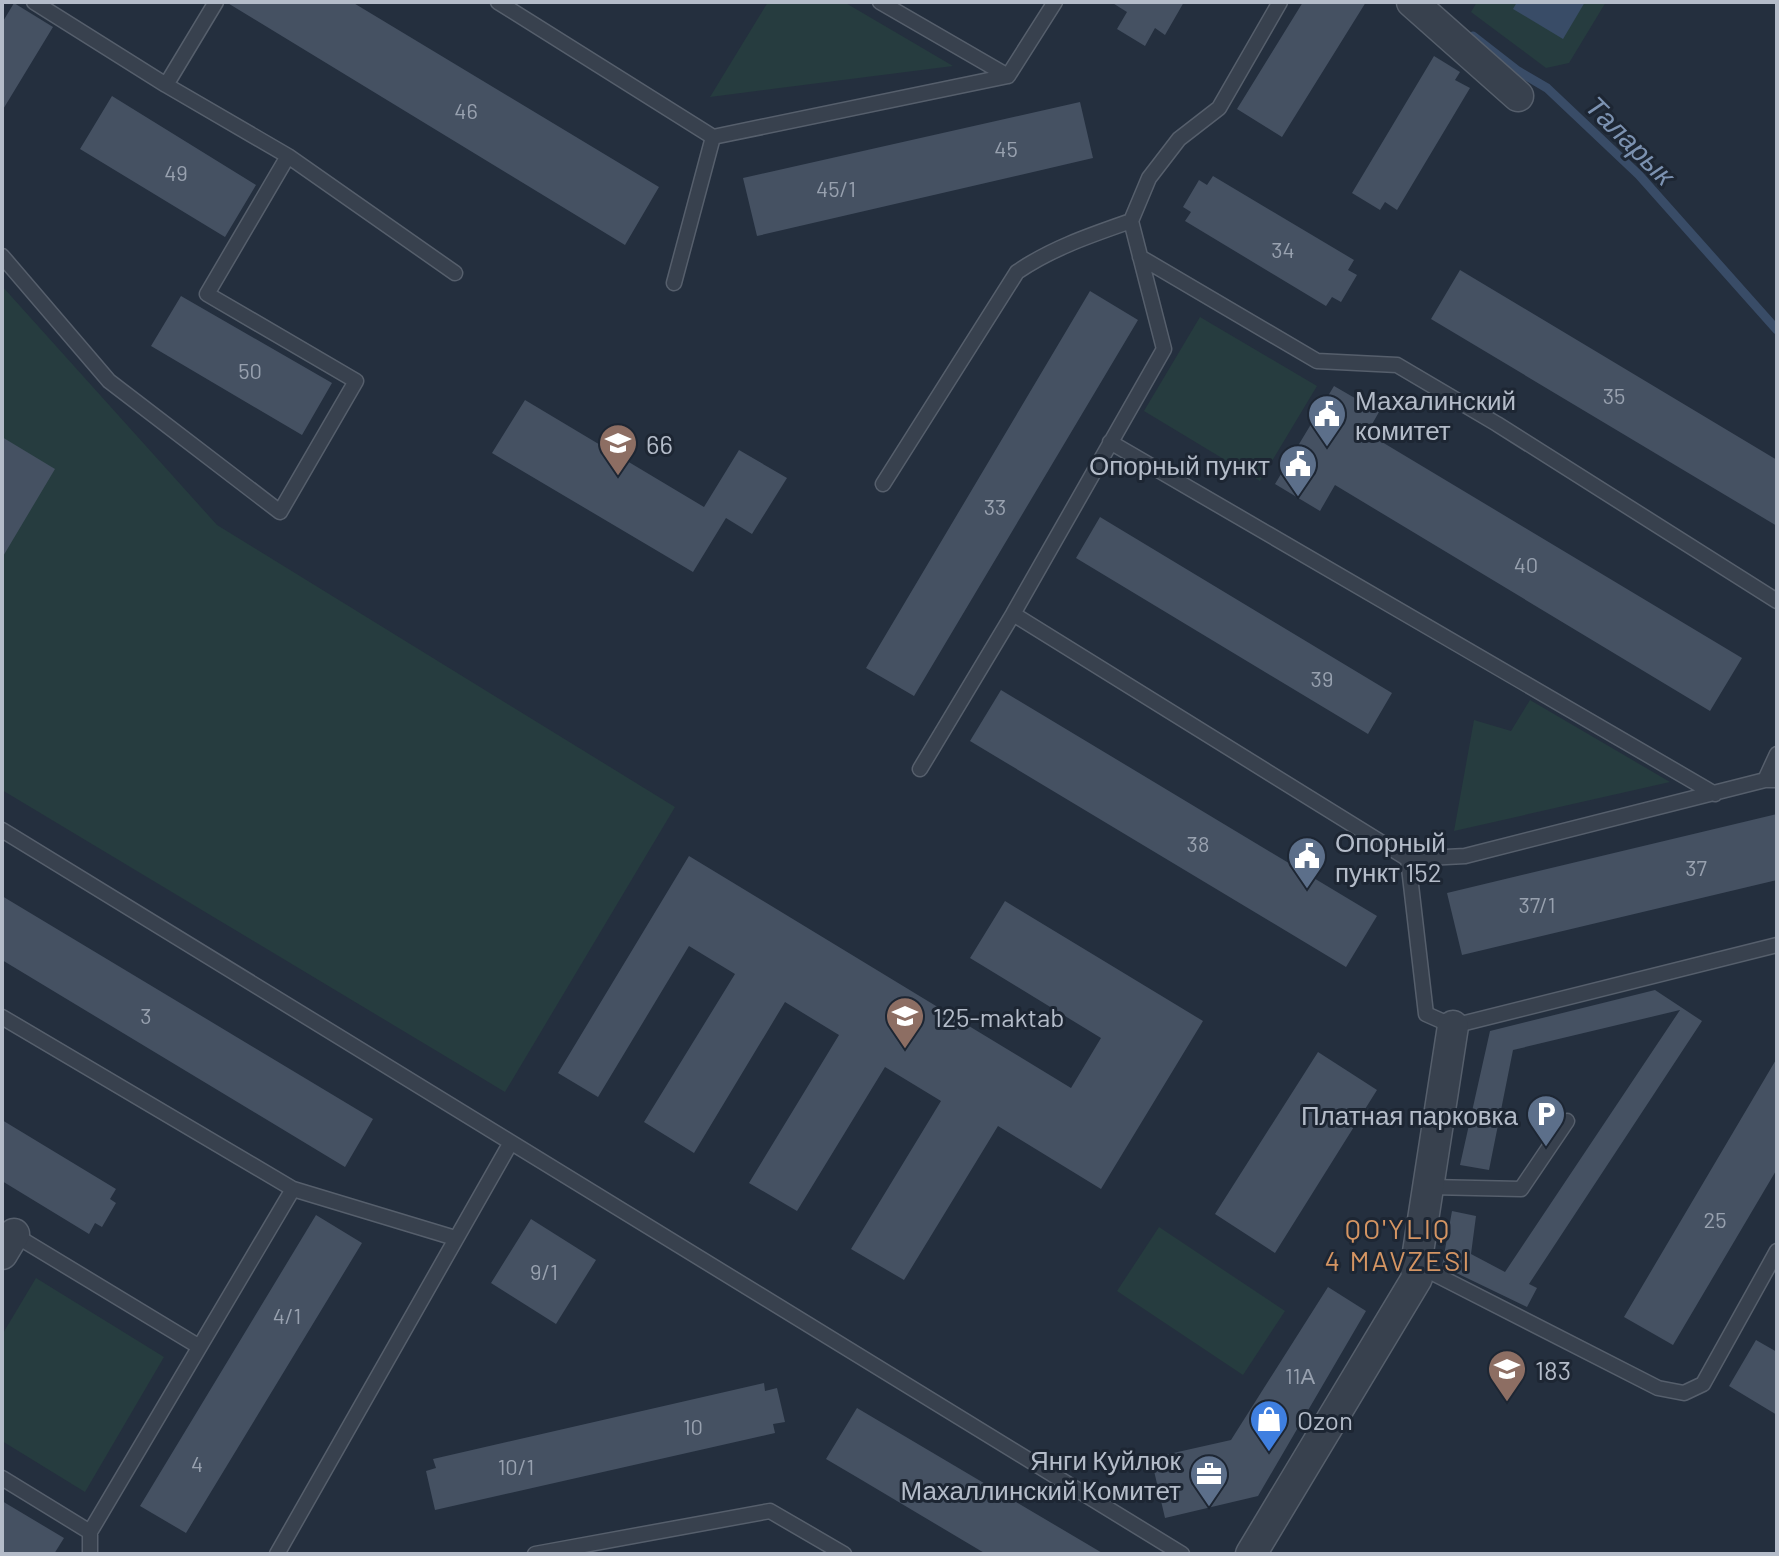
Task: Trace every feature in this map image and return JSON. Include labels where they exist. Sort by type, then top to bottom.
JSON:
[{"type":"street","points":[[1412,2],[1518,96]]},
{"type":"street","points":[[1251,1554],[1417,1278],[1416,1265],[1453,1026]]},
{"type":"lane","points":[[34,2],[166,85],[288,156],[455,273]]},
{"type":"lane","points":[[166,85],[216,2]]},
{"type":"lane","points":[[498,2],[713,137],[1008,76],[1055,2]]},
{"type":"lane","points":[[880,2],[1008,76]]},
{"type":"lane","points":[[920,769],[1013,614],[1164,349],[1131,221],[1149,178],[1179,139],[1219,108],[1280,2]]},
{"type":"lane","points":[[674,283],[713,137]]},
{"type":"lane","points":[[2,256],[109,381],[280,512],[356,381],[207,294],[288,156]]},
{"type":"lane","points":[[883,484],[1017,272],[1038,257],[1068,243],[1131,221]]},
{"type":"lane","points":[[1140,257],[1317,361],[1397,365],[1497,424],[1777,601]]},
{"type":"lane","points":[[1110,442],[1715,794]]},
{"type":"lane","points":[[1013,614],[1408,859],[1465,856],[1771,780],[1777,754]]},
{"type":"lane","points":[[2,830],[1182,1554]]},
{"type":"lane","points":[[1408,859],[1426,1014],[1453,1026],[1777,945]]},
{"type":"lane","points":[[2,1017],[293,1189],[455,1238]]},
{"type":"lane","points":[[1430,1187],[1521,1189],[1567,1121]]},
{"type":"lane","points":[[277,1554],[510,1144]]},
{"type":"lane","points":[[90,1554],[90,1532],[293,1189]]},
{"type":"lane","points":[[6,1239],[198,1346]]},
{"type":"lane","points":[[1416,1265],[1658,1388],[1684,1393],[1703,1384],[1771,1275],[1777,1251]]},
{"type":"lane","points":[[2,1478],[90,1532]]},
{"type":"lane","points":[[535,1554],[770,1511],[844,1554]]},
{"type":"green space","points":[[768,2],[844,2],[953,66],[710,97]]},
{"type":"green space","points":[[1477,2],[1606,2],[1569,63],[1546,68],[1471,12]]},
{"type":"green space","points":[[2,286],[217,525],[675,807],[505,1092],[2,790]]},
{"type":"green space","points":[[1200,317],[1317,386],[1260,481],[1144,411]]},
{"type":"green space","points":[[1530,700],[1670,782],[1454,831],[1474,720],[1511,731]]},
{"type":"green space","points":[[1159,1227],[1285,1311],[1243,1375],[1117,1291]]},
{"type":"green space","points":[[36,1278],[164,1357],[85,1492],[2,1441],[2,1335]]},
{"type":"water","points":[[1517,2],[1585,2],[1563,39],[1513,9]]},
{"type":"building","points":[[226,2],[352,2],[659,187],[625,245]]},
{"type":"building","points":[[1111,2],[1184,2],[1165,35],[1155,28],[1145,46],[1117,29],[1127,12]]},
{"type":"building","points":[[1303,2],[1366,2],[1282,137],[1237,109]]},
{"type":"building","points":[[14,3],[53,27],[2,111],[2,23]]},
{"type":"building","points":[[1434,56],[1460,72],[1455,80],[1470,88],[1397,210],[1385,202],[1380,210],[1352,193]]},
{"type":"building","points":[[112,96],[256,185],[225,237],[80,149]]},
{"type":"building","points":[[1080,102],[1093,158],[757,236],[743,178]]},
{"type":"building","points":[[1213,176],[1354,260],[1348,270],[1357,275],[1341,302],[1332,297],[1326,306],[1185,221],[1191,212],[1183,207],[1199,180],[1207,185]]},
{"type":"building","points":[[1460,270],[1777,460],[1777,526],[1431,319]]},
{"type":"building","points":[[1090,291],[1138,320],[914,696],[866,668]]},
{"type":"building","points":[[181,296],[332,383],[302,435],[151,346]]},
{"type":"building","points":[[1334,386],[1379,412],[1367,433],[1742,658],[1710,711],[1335,485],[1320,511],[1275,484]]},
{"type":"building","points":[[525,400],[704,507],[739,450],[787,478],[752,534],[726,518],[693,572],[492,453]]},
{"type":"building","points":[[2,437],[55,469],[2,558]]},
{"type":"building","points":[[1100,517],[1392,693],[1368,734],[1076,558]]},
{"type":"building","points":[[1001,690],[1377,916],[1346,967],[970,741]]},
{"type":"building","points":[[1777,814],[1777,880],[1462,955],[1447,893]]},
{"type":"building","points":[[689,856],[1071,1088],[1101,1038],[970,958],[1005,901],[1203,1021],[1101,1189],[998,1126],[904,1280],[851,1249],[941,1101],[885,1067],[797,1211],[749,1183],[839,1035],[785,1002],[694,1153],[644,1122],[735,974],[689,946],[598,1097],[558,1073]]},
{"type":"building","points":[[2,896],[373,1119],[345,1167],[2,960]]},
{"type":"building","points":[[1655,990],[1702,1021],[1529,1284],[1537,1288],[1527,1307],[1442,1266],[1452,1211],[1476,1216],[1471,1254],[1505,1272],[1680,1010],[1513,1050],[1489,1170],[1460,1165],[1490,1031]]},
{"type":"building","points":[[1318,1052],[1377,1090],[1275,1253],[1215,1214]]},
{"type":"building","points":[[1777,1058],[1777,1169],[1673,1345],[1624,1317]]},
{"type":"building","points":[[2,1120],[116,1189],[110,1199],[116,1203],[102,1227],[95,1223],[89,1234],[2,1181]]},
{"type":"building","points":[[316,1215],[362,1243],[186,1533],[140,1506]]},
{"type":"building","points":[[531,1219],[596,1260],[556,1324],[491,1283]]},
{"type":"building","points":[[1328,1287],[1366,1311],[1258,1496],[1165,1518],[1151,1458],[1231,1440]]},
{"type":"building","points":[[1756,1340],[1777,1352],[1777,1415],[1729,1386]]},
{"type":"building","points":[[764,1383],[765,1391],[777,1388],[785,1422],[773,1424],[775,1433],[435,1510],[426,1471],[436,1468],[433,1459]]},
{"type":"building","points":[[857,1408],[1104,1554],[986,1554],[826,1459]]},
{"type":"building","points":[[2,1501],[64,1538],[54,1554],[2,1554]]},
{"type":"waterway","name":"Таларык","points":[[1473,36],[1518,71],[1547,88],[1639,175],[1777,330]]},
{"type":"place","name":"Махалинский комитет","points":[[1327,448]]},
{"type":"place","name":"66","points":[[618,477]]},
{"type":"place","name":"Опорный пункт","points":[[1298,498]]},
{"type":"place","name":"Опорный пункт 152","points":[[1307,890]]},
{"type":"place","name":"125-maktab","points":[[905,1050]]},
{"type":"place","name":"Платная парковка","points":[[1546,1148]]},
{"type":"place","name":"183","points":[[1507,1403]]},
{"type":"place","name":"Ozon","points":[[1269,1453]]},
{"type":"place","name":"Янги Куйлюк Махаллинский Комитет","points":[[1209,1508]]},
{"type":"district","name":"QO'YLIQ 4 MAVZESI","points":[[1398,1244]]}]
